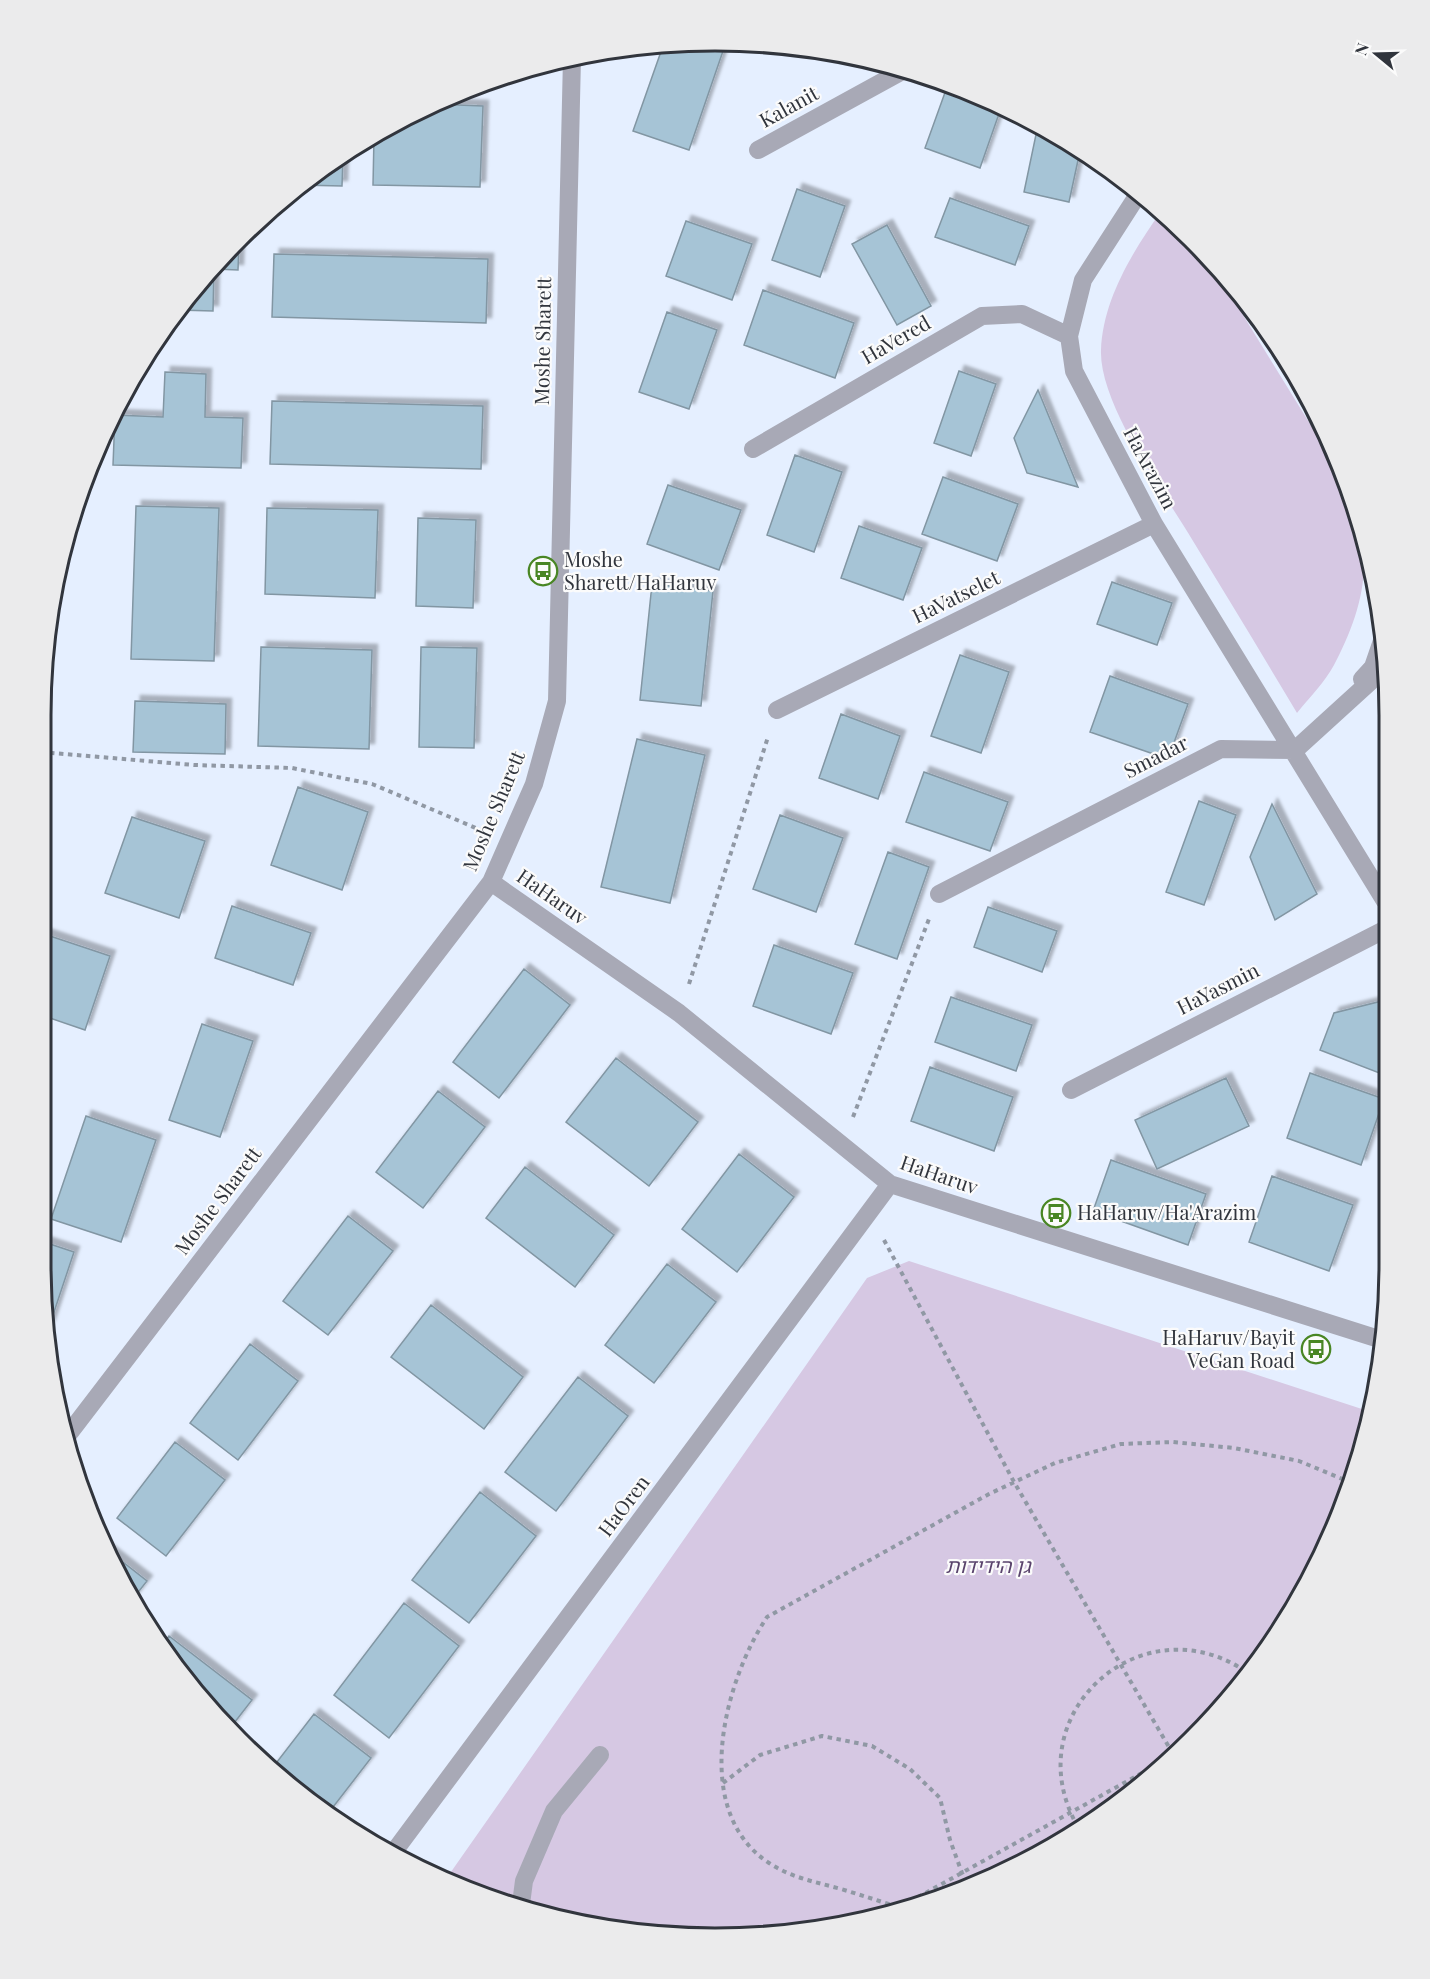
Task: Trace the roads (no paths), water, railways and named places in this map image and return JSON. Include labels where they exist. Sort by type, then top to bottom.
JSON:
[{"type":"street","name":"Moshe Sharett","points":[[72,1429],[491,882],[534,784],[557,701],[572,67]]},
{"type":"street","name":"Kalanit","points":[[758,150],[893,76]]},
{"type":"street","name":"HaArazim","points":[[1135,201],[1083,280],[1069,336],[1074,371],[1154,524],[1295,750],[1379,891]]},
{"type":"street","name":"HaVered","points":[[753,449],[982,316],[1022,314],[1069,336]]},
{"type":"street","name":"HaVatselet","points":[[777,710],[1154,524]]},
{"type":"street","points":[[1295,750],[1373,667],[1376,657]]},
{"type":"street","points":[[1295,750],[1378,674]]},
{"type":"street","name":"Smadar","points":[[939,894],[1221,749],[1295,750]]},
{"type":"street","name":"HaHaruv","points":[[491,882],[679,1013],[890,1185],[1375,1338]]},
{"type":"street","name":"HaYasmin","points":[[1071,1090],[1379,933]]},
{"type":"street","name":"HaOren","points":[[397,1847],[890,1185]]},
{"type":"street","points":[[522,1899],[524,1881],[554,1812],[600,1755]]},
{"type":"place","name":"Moshe Sharett/HaHaruv","points":[[543,571]]},
{"type":"place","name":"HaHaruv/Ha'Arazim","points":[[1056,1213]]},
{"type":"place","name":"HaHaruv/Bayit VeGan Road","points":[[1316,1349]]},
{"type":"park label","name":"גן הידידות","points":[[988,1566]]}]
